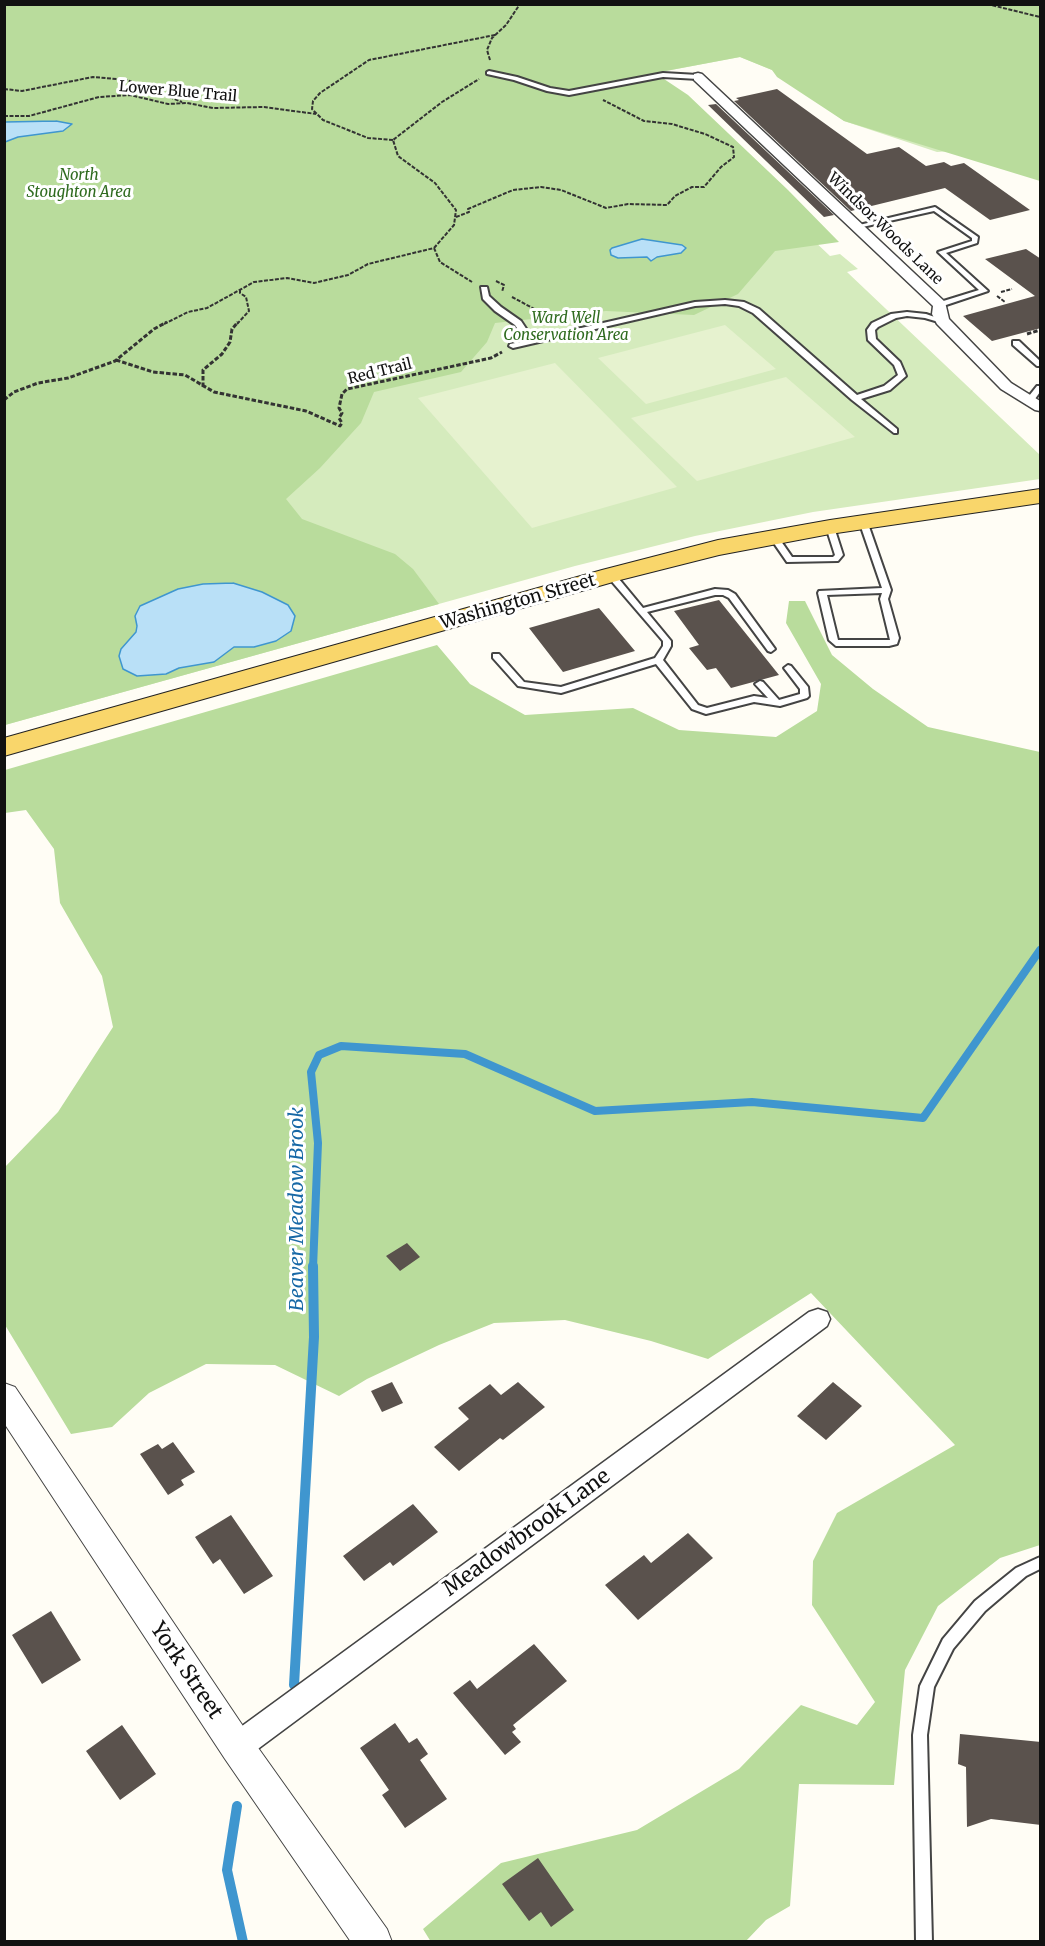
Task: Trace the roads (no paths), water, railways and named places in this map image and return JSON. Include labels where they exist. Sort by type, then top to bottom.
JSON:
[{"type":"main road","name":"Washington Street","points":[[4,747],[611,575],[718,548],[830,526],[1041,496]]},
{"type":"street","name":"Windsor Woods Lane","points":[[698,76],[940,305],[939,314],[942,321]]},
{"type":"street","points":[[942,321],[1006,386],[1035,404]]},
{"type":"street","name":"Meadowbrook Lane","points":[[237,1747],[818,1319]]},
{"type":"street","name":"York Street","points":[[4,1396],[237,1747],[374,1941]]},
{"type":"lane","points":[[489,73],[515,78],[555,92],[569,93],[663,75],[698,76]]},
{"type":"lane","points":[[858,226],[934,209],[975,237],[975,242],[942,252],[984,291],[940,305]]},
{"type":"lane","points":[[484,289],[486,297],[498,309],[517,321],[531,342]]},
{"type":"lane","points":[[513,346],[695,304],[725,302],[741,304],[756,311],[894,431]]},
{"type":"lane","points":[[855,398],[887,388],[902,376],[897,364],[872,340],[871,330],[875,325],[894,316],[907,314],[929,316],[942,321]]},
{"type":"lane","points":[[1016,343],[1041,364]]},
{"type":"lane","points":[[1035,404],[1041,388]]},
{"type":"lane","points":[[863,521],[887,590],[884,599],[895,638],[894,642],[836,643],[833,640],[822,593],[887,590]]},
{"type":"lane","points":[[496,656],[521,684],[561,690],[658,660],[668,644],[611,575]]},
{"type":"lane","points":[[641,611],[715,592],[725,592],[732,596],[771,649]]},
{"type":"lane","points":[[658,660],[698,710],[710,711],[754,699],[786,702],[805,694],[805,689],[788,668]]},
{"type":"lane","points":[[760,684],[776,702]]},
{"type":"lane","points":[[924,1941],[920,1735],[927,1686],[948,1644],[980,1606],[1021,1572],[1041,1563]]},
{"type":"water","points":[[56,121],[72,124],[63,131],[18,137],[5,142],[5,122]]},
{"type":"water","points":[[642,239],[682,245],[686,248],[681,253],[657,257],[651,261],[647,257],[618,258],[611,255],[612,248]]},
{"type":"water","points":[[233,583],[262,592],[288,605],[295,616],[291,631],[276,641],[254,647],[234,647],[214,662],[179,668],[166,674],[137,676],[123,669],[119,656],[121,649],[136,632],[135,616],[140,606],[178,589],[203,584]]},
{"type":"waterway","name":"Beaver Meadow Brook","points":[[313,1267],[318,1143],[311,1072],[319,1055],[341,1046],[465,1054],[595,1111],[752,1102],[923,1118],[1040,950]]},
{"type":"waterway","name":"Beaver Meadow Brook","points":[[294,1685],[314,1337],[313,1267]]},
{"type":"waterway","name":"Beaver Meadow Brook","points":[[237,1806],[227,1870],[243,1942]]},
{"type":"park label","name":"North Stoughton Area","points":[[79,184]]},
{"type":"park label","name":"Ward Well Conservation Area","points":[[566,328]]}]
